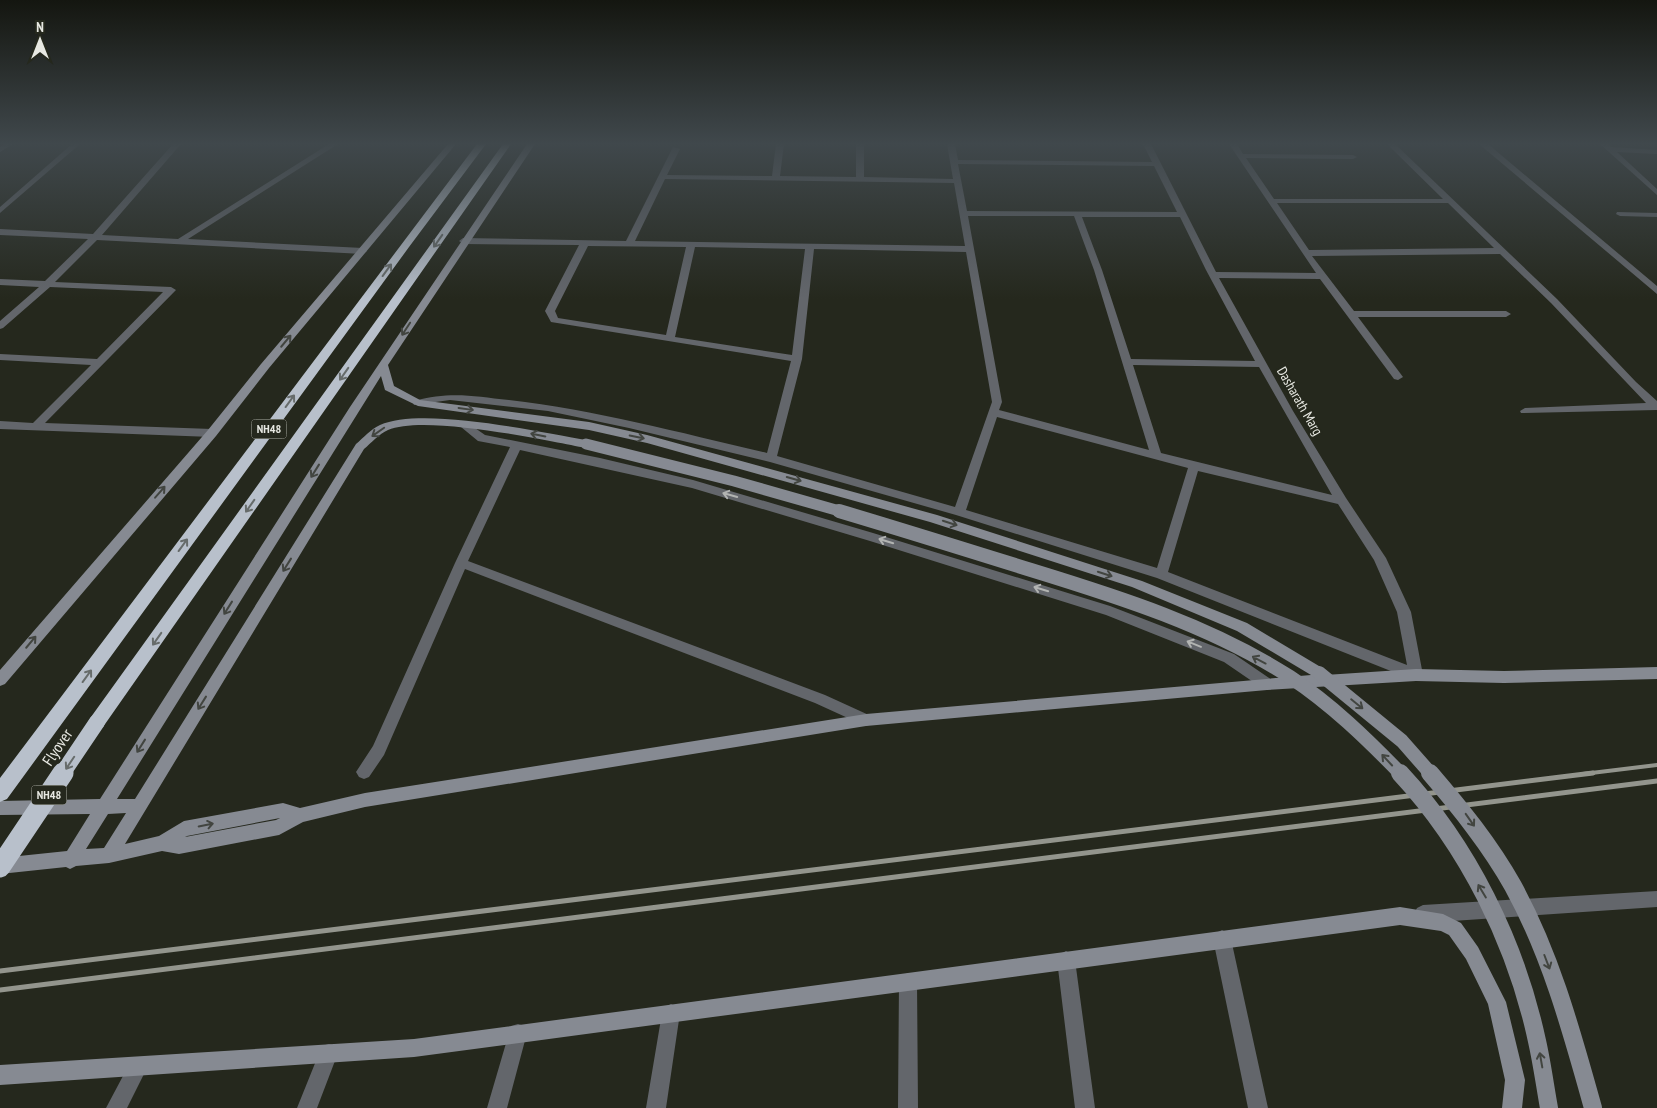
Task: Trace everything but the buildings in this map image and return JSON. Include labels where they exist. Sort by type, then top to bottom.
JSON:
[{"type":"highway","name":"Flyover","points":[[0,794],[444,196]]},
{"type":"highway","name":"Flyover","points":[[0,867],[97,722],[470,196]]},
{"type":"street","points":[[0,211],[17,196]]},
{"type":"street","points":[[0,326],[49,283],[96,236],[131,196]]},
{"type":"street","points":[[180,241],[250,196]]},
{"type":"street","points":[[0,680],[212,432],[265,366],[409,196]]},
{"type":"street","points":[[70,860],[383,365],[495,196]]},
{"type":"street","points":[[629,244],[652,196]]},
{"type":"street","points":[[959,512],[997,402],[961,196]]},
{"type":"street","name":"Dasharath Marg","points":[[1172,196],[1262,364],[1342,502],[1380,558],[1404,612],[1416,675]]},
{"type":"street","points":[[1268,196],[1306,253],[1398,377]]},
{"type":"street","points":[[1444,196],[1554,301],[1632,384],[1656,406]]},
{"type":"street","points":[[1544,196],[1657,291]]},
{"type":"street","points":[[1272,201],[1449,201]]},
{"type":"street","points":[[964,213],[1182,215]]},
{"type":"street","points":[[1077,214],[1098,270],[1156,455]]},
{"type":"street","points":[[1620,214],[1657,215]]},
{"type":"street","points":[[0,232],[363,251]]},
{"type":"street","points":[[464,241],[971,249]]},
{"type":"street","points":[[584,244],[550,311],[554,320],[798,359]]},
{"type":"street","points":[[670,338],[691,245]]},
{"type":"street","points":[[771,458],[798,359],[810,247]]},
{"type":"street","points":[[1306,253],[1501,251]]},
{"type":"street","points":[[1213,275],[1323,276]]},
{"type":"street","points":[[0,282],[171,290],[35,427]]},
{"type":"street","points":[[1352,314],[1506,314]]},
{"type":"street","points":[[0,357],[100,362]]},
{"type":"street","points":[[1126,362],[1262,364]]},
{"type":"street","points":[[383,365],[389,388],[418,403],[590,426],[647,439],[933,518],[1136,584],[1242,627],[1319,673],[1402,742],[1467,816],[1512,886],[1540,944],[1565,1009],[1594,1108]]},
{"type":"street","points":[[418,403],[450,397],[548,408],[628,424],[771,458],[959,512],[1161,574],[1416,675]]},
{"type":"street","points":[[1525,411],[1656,406]]},
{"type":"street","points":[[993,412],[1194,466],[1342,502]]},
{"type":"street","points":[[109,855],[360,447],[384,427],[416,423],[465,425],[586,444],[692,468],[954,545],[1101,592],[1160,613],[1222,640],[1280,671],[1340,716],[1384,757],[1439,820],[1490,904],[1514,965],[1537,1038],[1549,1108]]},
{"type":"street","points":[[0,425],[212,432]]},
{"type":"street","points":[[465,425],[482,438],[638,470],[693,484],[1110,610],[1229,658],[1267,684]]},
{"type":"street","points":[[364,772],[379,750],[461,564],[517,445]]},
{"type":"street","points":[[1161,574],[1194,466]]},
{"type":"street","points":[[461,564],[820,699],[866,720]]},
{"type":"street","points":[[0,867],[109,855],[162,843],[179,846],[279,827],[300,814],[365,800],[866,720],[1267,684],[1416,675],[1504,677],[1657,673]]},
{"type":"street","points":[[0,808],[139,806]]},
{"type":"street","points":[[0,1075],[414,1048],[1400,916],[1657,899]]},
{"type":"street","points":[[1400,916],[1442,923],[1456,929],[1472,953],[1497,1002],[1515,1080],[1512,1108]]},
{"type":"street","points":[[1222,939],[1258,1108]]},
{"type":"street","points":[[1066,960],[1084,1108]]},
{"type":"street","points":[[908,982],[908,1108]]},
{"type":"street","points":[[656,1108],[671,1013]]},
{"type":"street","points":[[497,1108],[518,1033]]},
{"type":"street","points":[[307,1108],[329,1053]]},
{"type":"street","points":[[116,1108],[139,1066]]},
{"type":"railway","points":[[1583,774],[1657,765]]},
{"type":"railway","points":[[0,971],[1593,773]]},
{"type":"railway","points":[[0,990],[1657,781]]}]
